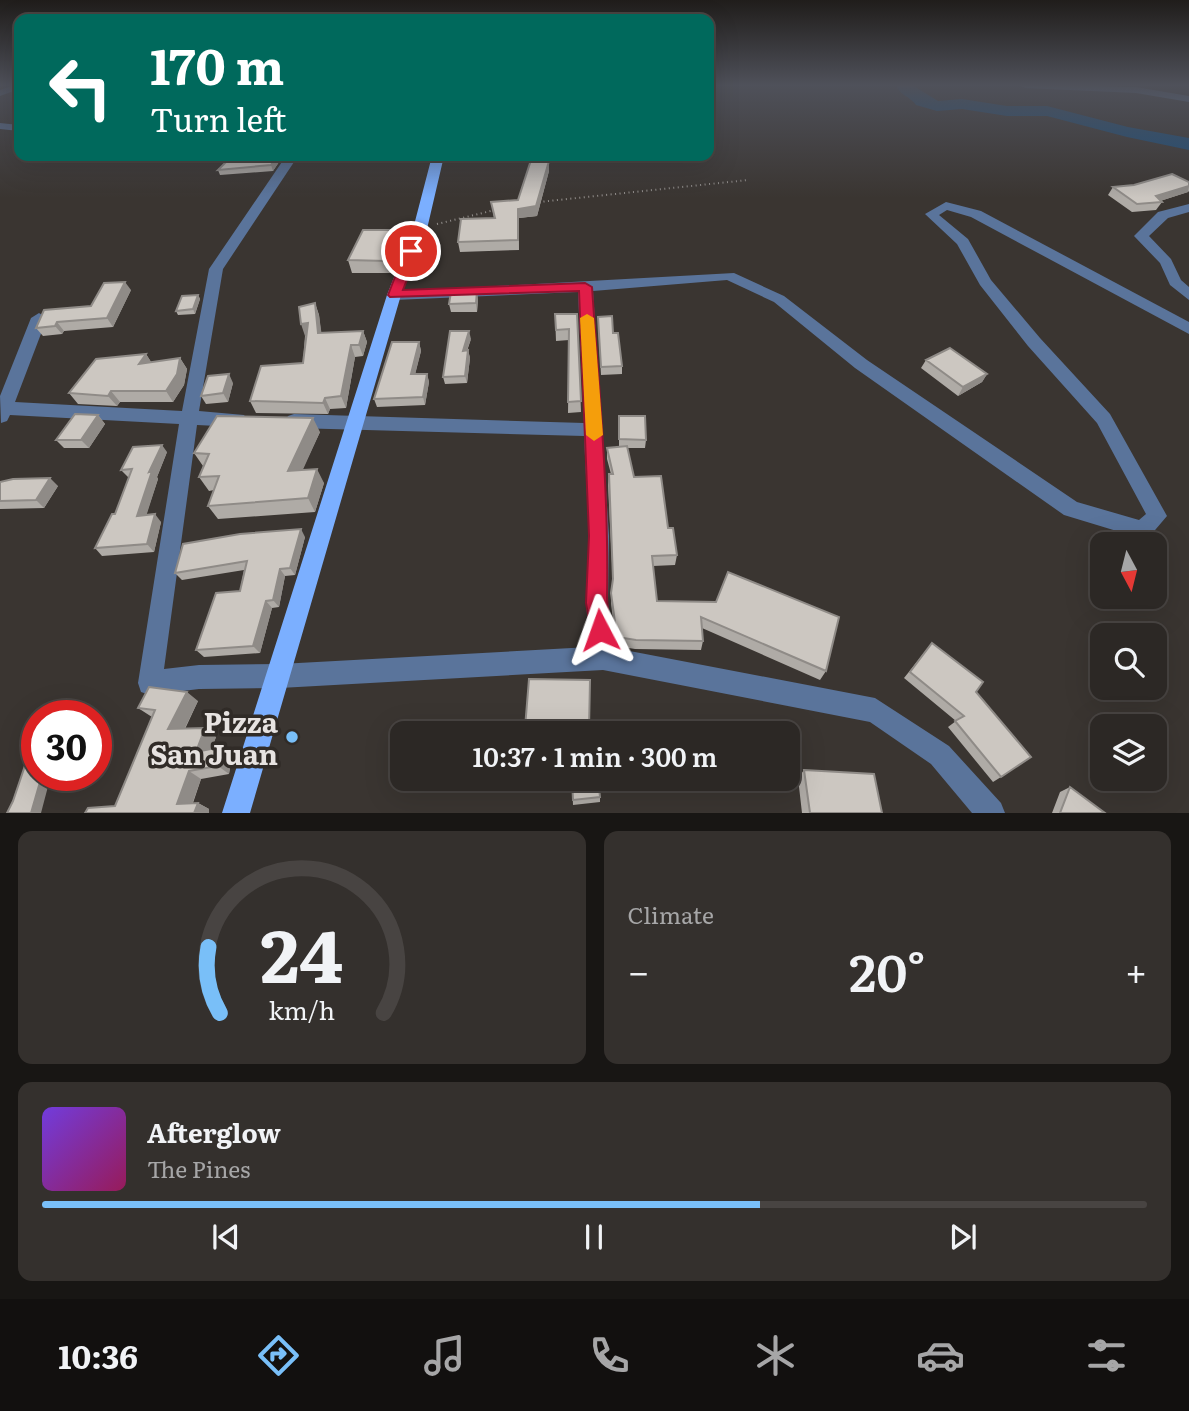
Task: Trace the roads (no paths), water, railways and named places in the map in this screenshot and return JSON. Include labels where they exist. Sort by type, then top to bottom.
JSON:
[{"type":"main road","points":[[236,813],[280,676],[394,295],[420,229],[437,161]]},
{"type":"street","points":[[289,161],[216,269],[189,420],[150,683],[199,677],[280,676],[603,658],[875,710],[940,755],[991,813]]},
{"type":"street","points":[[394,295],[585,287],[729,276],[779,299],[861,364],[1071,509],[1143,530],[1157,516],[1104,419],[1034,342],[985,282],[963,242],[932,214],[946,206],[976,214],[1189,329]]},
{"type":"street","points":[[1189,208],[1163,215],[1141,236],[1166,262],[1175,282],[1189,295]]},
{"type":"street","points":[[585,287],[599,536],[597,603],[603,658]]},
{"type":"street","points":[[39,318],[2,412],[254,420]]},
{"type":"street","points":[[280,421],[568,427],[594,431]]},
{"type":"waterway","points":[[1092,123],[1189,144]]},
{"type":"place","name":"Pizza San Juan","points":[[292,737]]}]
